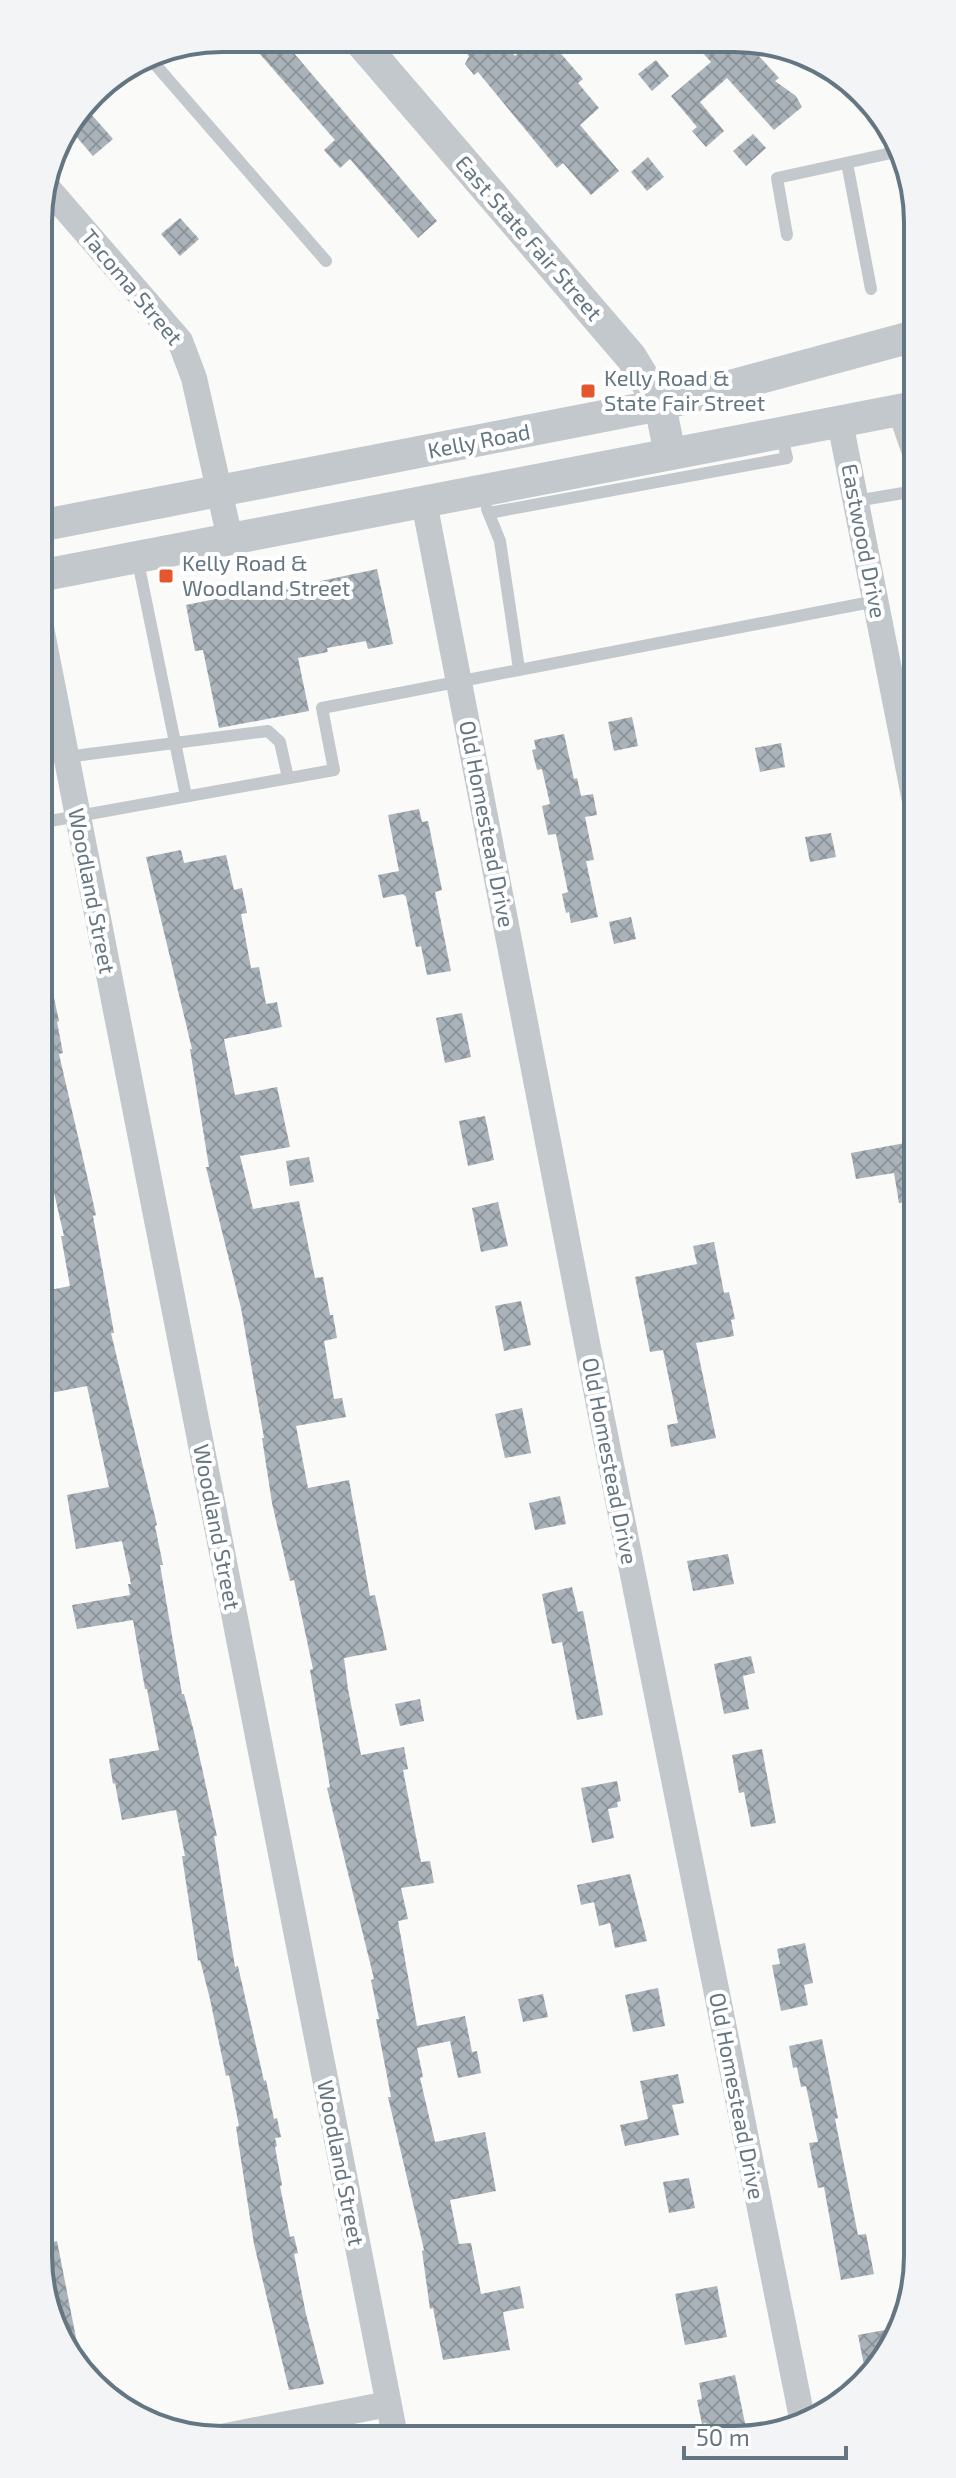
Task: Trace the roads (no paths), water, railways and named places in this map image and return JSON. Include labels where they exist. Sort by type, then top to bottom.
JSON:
[{"type":"street","name":"East State Fair Street","points":[[372,52],[631,357],[660,405],[670,454]]},
{"type":"street","name":"Tacoma Street","points":[[54,196],[180,341],[194,378],[230,539]]},
{"type":"street","name":"Kelly Road","points":[[52,524],[660,405],[904,339]]},
{"type":"street","points":[[52,573],[424,502],[484,502],[670,454],[904,409]]},
{"type":"street","name":"Eastwood Drive","points":[[840,422],[904,745]]},
{"type":"street","name":"Old Homestead Drive","points":[[424,502],[601,1415],[801,2412]]},
{"type":"street","name":"Woodland Street","points":[[52,684],[393,2426]]},
{"type":"street","points":[[277,2426],[388,2404]]},
{"type":"lane","points":[[156,65],[326,261]]},
{"type":"lane","points":[[787,235],[777,178],[889,154]]},
{"type":"lane","points":[[847,163],[871,289]]},
{"type":"lane","points":[[519,669],[500,541],[484,502],[787,458],[781,433]]},
{"type":"lane","points":[[856,501],[904,493]]},
{"type":"lane","points":[[137,557],[186,796]]},
{"type":"lane","points":[[52,821],[334,770],[322,708],[876,601]]},
{"type":"lane","points":[[66,757],[268,731],[280,742],[288,778]]},
{"type":"place","name":"Kelly Road & State Fair Street","points":[[588,391]]},
{"type":"place","name":"Kelly Road & Woodland Street","points":[[166,576]]}]
